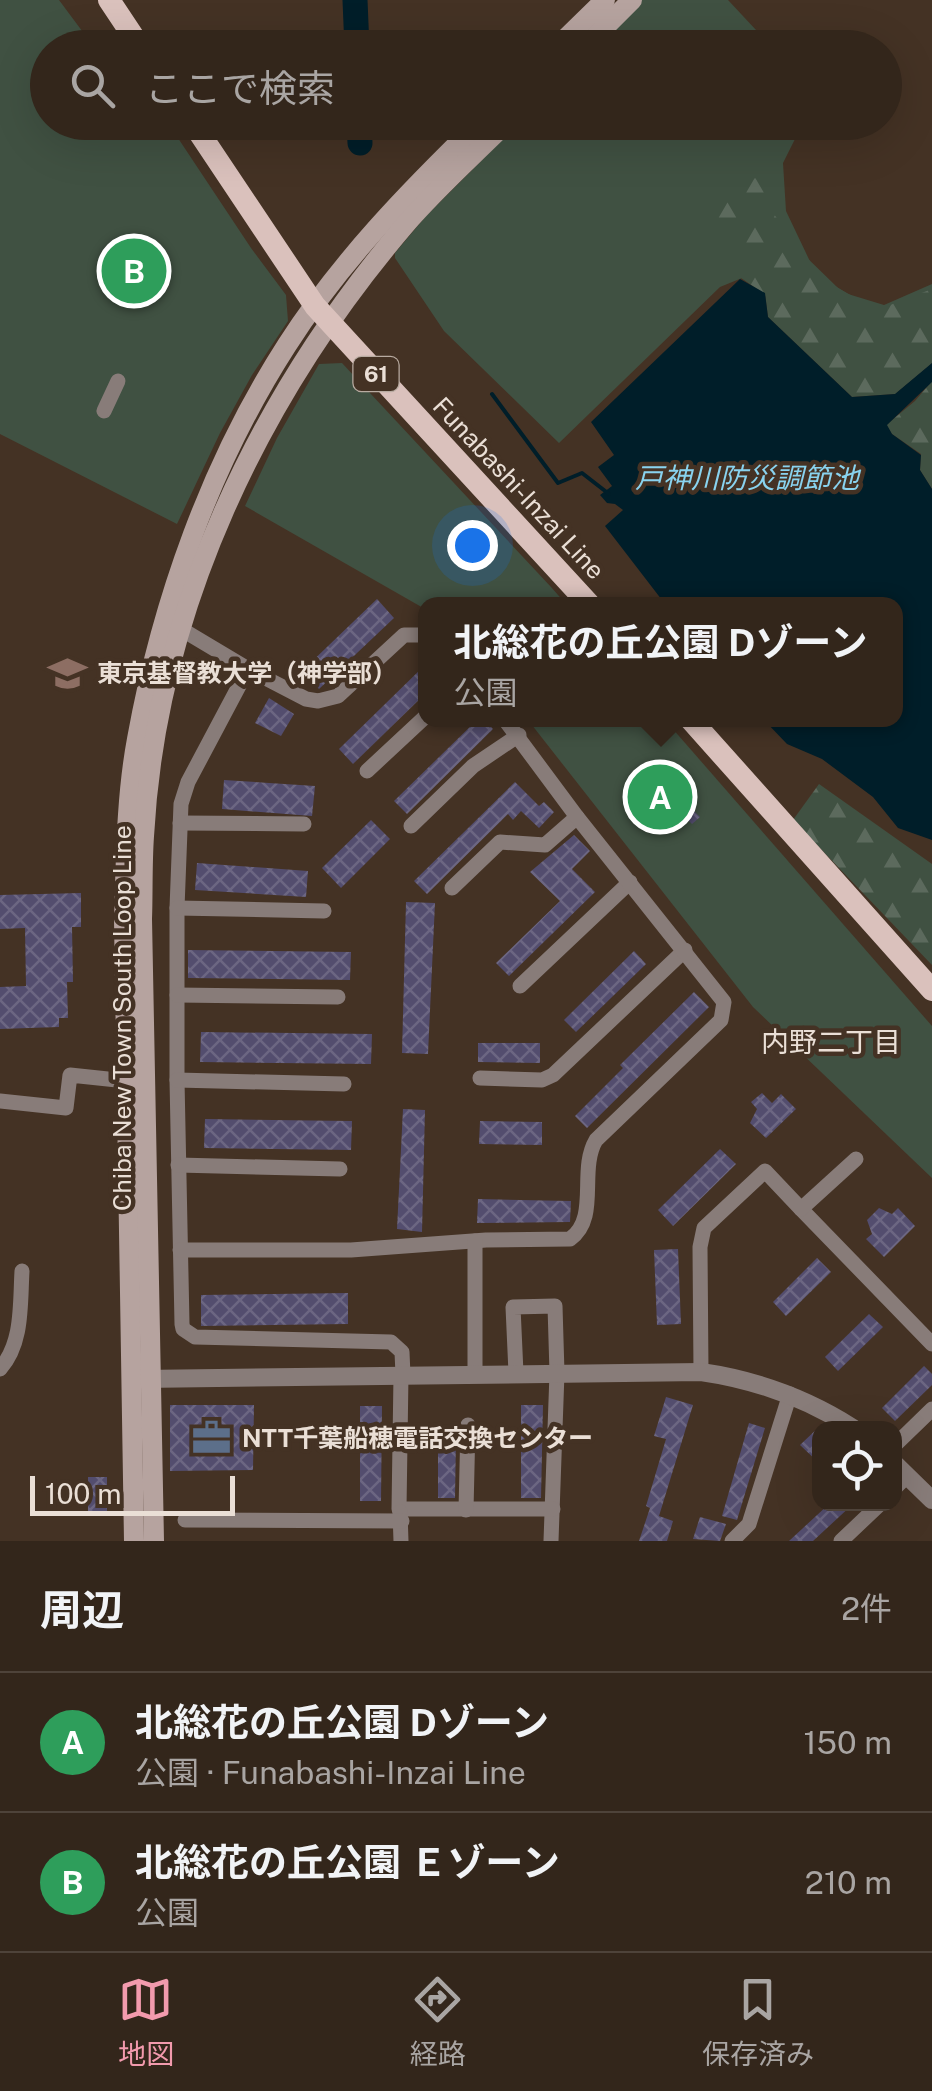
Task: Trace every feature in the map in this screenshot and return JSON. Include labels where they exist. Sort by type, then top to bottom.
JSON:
[{"type":"main road","points":[[109,0],[129,30]]},
{"type":"main road","points":[[574,30],[605,0]]},
{"type":"main road","points":[[602,30],[632,0]]},
{"type":"main road","name":"Funabashi-Inzai Line","points":[[204,140],[323,315],[583,597]]},
{"type":"main road","name":"Chiba New Town South Loop Line","points":[[134,1541],[141,1379],[136,1082],[126,833],[136,741],[172,624],[232,491],[310,350],[323,315],[374,230],[462,140]]},
{"type":"main road","name":"Chiba New Town South Loop Line","points":[[323,315],[408,221],[489,140]]},
{"type":"main road","points":[[697,727],[932,990]]},
{"type":"main road","name":"Chiba New Town South Loop Line","points":[[141,1379],[154,1541]]},
{"type":"street","points":[[104,412],[118,381]]},
{"type":"street","points":[[172,624],[248,669],[306,698],[325,702],[338,696],[398,639],[409,633],[418,634]]},
{"type":"street","points":[[248,669],[188,782],[180,823],[177,1080],[182,1324],[190,1336],[391,1342],[402,1352],[401,1541]]},
{"type":"street","points":[[368,771],[418,724]]},
{"type":"street","points":[[180,1250],[351,1250],[476,1241],[561,1242],[578,1234],[586,1220],[587,1163],[593,1144],[721,1020],[724,1002],[511,727]]},
{"type":"street","points":[[411,826],[473,766],[519,736]]},
{"type":"street","points":[[452,888],[500,842],[546,845],[578,817]]},
{"type":"street","points":[[180,823],[304,824]]},
{"type":"street","points":[[520,986],[630,882]]},
{"type":"street","points":[[177,908],[324,911]]},
{"type":"street","points":[[480,1078],[546,1079],[684,950]]},
{"type":"street","points":[[177,995],[338,997]]},
{"type":"street","points":[[0,1101],[66,1108],[70,1076],[136,1082]]},
{"type":"street","points":[[177,1080],[344,1084]]},
{"type":"street","points":[[802,1209],[856,1159]]},
{"type":"street","points":[[178,1166],[340,1169]]},
{"type":"street","points":[[701,1372],[700,1248],[704,1228],[765,1171],[932,1344]]},
{"type":"street","points":[[475,1374],[476,1241]]},
{"type":"street","points":[[0,1369],[10,1357],[17,1336],[22,1271]]},
{"type":"street","points":[[516,1374],[513,1307],[554,1306],[557,1373],[552,1541]]},
{"type":"street","points":[[141,1379],[701,1372],[735,1376],[790,1394],[840,1421]]},
{"type":"street","points":[[732,1541],[749,1524],[790,1394]]},
{"type":"street","points":[[902,1438],[932,1410]]},
{"type":"street","points":[[466,1510],[468,1425]]},
{"type":"street","points":[[902,1478],[932,1500]]},
{"type":"street","points":[[185,1520],[552,1509]]},
{"type":"street","points":[[841,1541],[873,1511]]},
{"type":"green space","points":[[0,0],[59,0],[81,30],[30,30],[30,140],[179,140],[286,295],[288,321],[220,433],[177,524],[0,434]]},
{"type":"green space","points":[[640,0],[728,0],[756,30],[611,30]]},
{"type":"green space","points":[[502,140],[794,140],[783,163],[786,211],[816,274],[848,294],[884,305],[932,284],[932,363],[895,394],[742,278],[720,287],[559,443],[444,331],[395,258],[426,216]]},
{"type":"green space","points":[[755,178],[772,184],[771,210],[801,252],[838,288],[877,310],[932,289],[932,363],[895,394],[852,397],[768,317],[765,294],[741,278],[713,207],[728,192]]},
{"type":"green space","points":[[342,363],[559,597],[418,597],[418,605],[245,506],[277,438],[319,364]]},
{"type":"green space","points":[[932,381],[932,489],[920,470],[921,454],[892,434],[886,425]]},
{"type":"green space","points":[[533,727],[671,727],[932,1026],[932,1178],[753,1007]]},
{"type":"green space","points":[[819,784],[932,864],[932,965],[793,820]]},
{"type":"water","name":"戸神川防災調節池","points":[[740,279],[765,293],[768,317],[852,397],[895,394],[932,363],[932,382],[887,425],[892,434],[921,455],[920,470],[932,489],[932,840],[898,828],[873,797],[822,759],[787,744],[771,727],[903,727],[903,597],[660,597],[605,526],[623,510],[600,495],[612,486],[598,467],[614,455],[591,422]]},
{"type":"building","points":[[377,599],[394,618],[319,689],[302,671]]},
{"type":"building","points":[[418,672],[418,701],[353,764],[339,749]]},
{"type":"building","points":[[269,698],[294,714],[281,736],[255,723]]},
{"type":"building","points":[[470,727],[493,729],[407,814],[394,801]]},
{"type":"building","points":[[224,780],[315,786],[312,816],[222,809]]},
{"type":"building","points":[[663,780],[700,817],[692,824],[655,788]]},
{"type":"building","points":[[515,782],[539,806],[544,802],[554,812],[539,828],[521,811],[513,820],[508,814],[427,894],[414,881]]},
{"type":"building","points":[[371,820],[390,839],[341,888],[322,868]]},
{"type":"building","points":[[574,835],[590,851],[572,869],[595,892],[509,976],[496,963],[560,901],[530,872]]},
{"type":"building","points":[[197,863],[308,871],[306,897],[195,890]]},
{"type":"building","points":[[81,893],[81,927],[72,927],[73,982],[67,982],[68,1018],[59,1018],[59,1027],[0,1029],[0,987],[26,986],[25,928],[0,929],[0,895]]},
{"type":"building","points":[[406,902],[435,903],[428,1054],[402,1053]]},
{"type":"building","points":[[188,950],[351,952],[350,980],[188,978]]},
{"type":"building","points":[[634,951],[646,964],[576,1032],[564,1020]]},
{"type":"building","points":[[694,992],[709,1007],[587,1128],[575,1116]]},
{"type":"building","points":[[201,1032],[372,1034],[371,1064],[200,1062]]},
{"type":"building","points":[[478,1043],[540,1043],[540,1063],[478,1062]]},
{"type":"building","points":[[762,1093],[772,1103],[781,1094],[796,1109],[766,1138],[750,1123],[757,1109],[751,1102]]},
{"type":"building","points":[[403,1109],[425,1110],[422,1232],[397,1229]]},
{"type":"building","points":[[205,1119],[352,1121],[351,1150],[204,1148]]},
{"type":"building","points":[[480,1121],[542,1122],[542,1145],[479,1144]]},
{"type":"building","points":[[720,1149],[736,1164],[673,1226],[658,1210]]},
{"type":"building","points":[[478,1199],[571,1201],[570,1222],[477,1223]]},
{"type":"building","points":[[879,1208],[892,1214],[898,1208],[915,1226],[884,1257],[866,1239],[872,1234],[867,1220]]},
{"type":"building","points":[[678,1249],[681,1324],[657,1325],[654,1250]]},
{"type":"building","points":[[817,1258],[831,1272],[786,1316],[773,1302]]},
{"type":"building","points":[[348,1293],[348,1324],[201,1326],[201,1295]]},
{"type":"building","points":[[869,1314],[883,1327],[838,1371],[825,1357]]},
{"type":"building","points":[[924,1366],[932,1374],[932,1385],[895,1421],[882,1408]]},
{"type":"building","points":[[666,1397],[693,1405],[659,1516],[673,1521],[667,1541],[639,1541],[666,1439],[654,1436]]},
{"type":"building","name":"NTT千葉船穂電話交換センター","points":[[170,1405],[254,1405],[253,1470],[170,1471]]},
{"type":"building","points":[[521,1405],[543,1405],[541,1498],[521,1498]]},
{"type":"building","points":[[360,1406],[382,1406],[381,1501],[360,1501]]},
{"type":"building","points":[[749,1423],[765,1428],[737,1520],[722,1516]]},
{"type":"building","points":[[812,1434],[812,1456],[800,1445]]},
{"type":"building","points":[[438,1438],[456,1438],[455,1498],[438,1498]]},
{"type":"building","points":[[88,1477],[107,1477],[107,1514],[88,1514]]},
{"type":"building","points":[[821,1511],[845,1511],[813,1541],[789,1541]]},
{"type":"building","points":[[700,1517],[726,1524],[720,1541],[693,1539]]},
{"type":"waterway","points":[[355,0],[356,30]]},
{"type":"waterway","points":[[492,394],[558,483],[582,473],[609,494]]},
{"type":"place","name":"北総花の丘公園 Ｅゾーン","points":[[134,271]]},
{"type":"place","name":"東京基督教大学（神学部）","points":[[67,673]]},
{"type":"place","name":"北総花の丘公園 Dゾーン","points":[[660,797]]},
{"type":"place","name":"NTT千葉船穂電話交換センター","points":[[212,1438]]},
{"type":"district","name":"内野二丁目","points":[[831,1041]]}]
